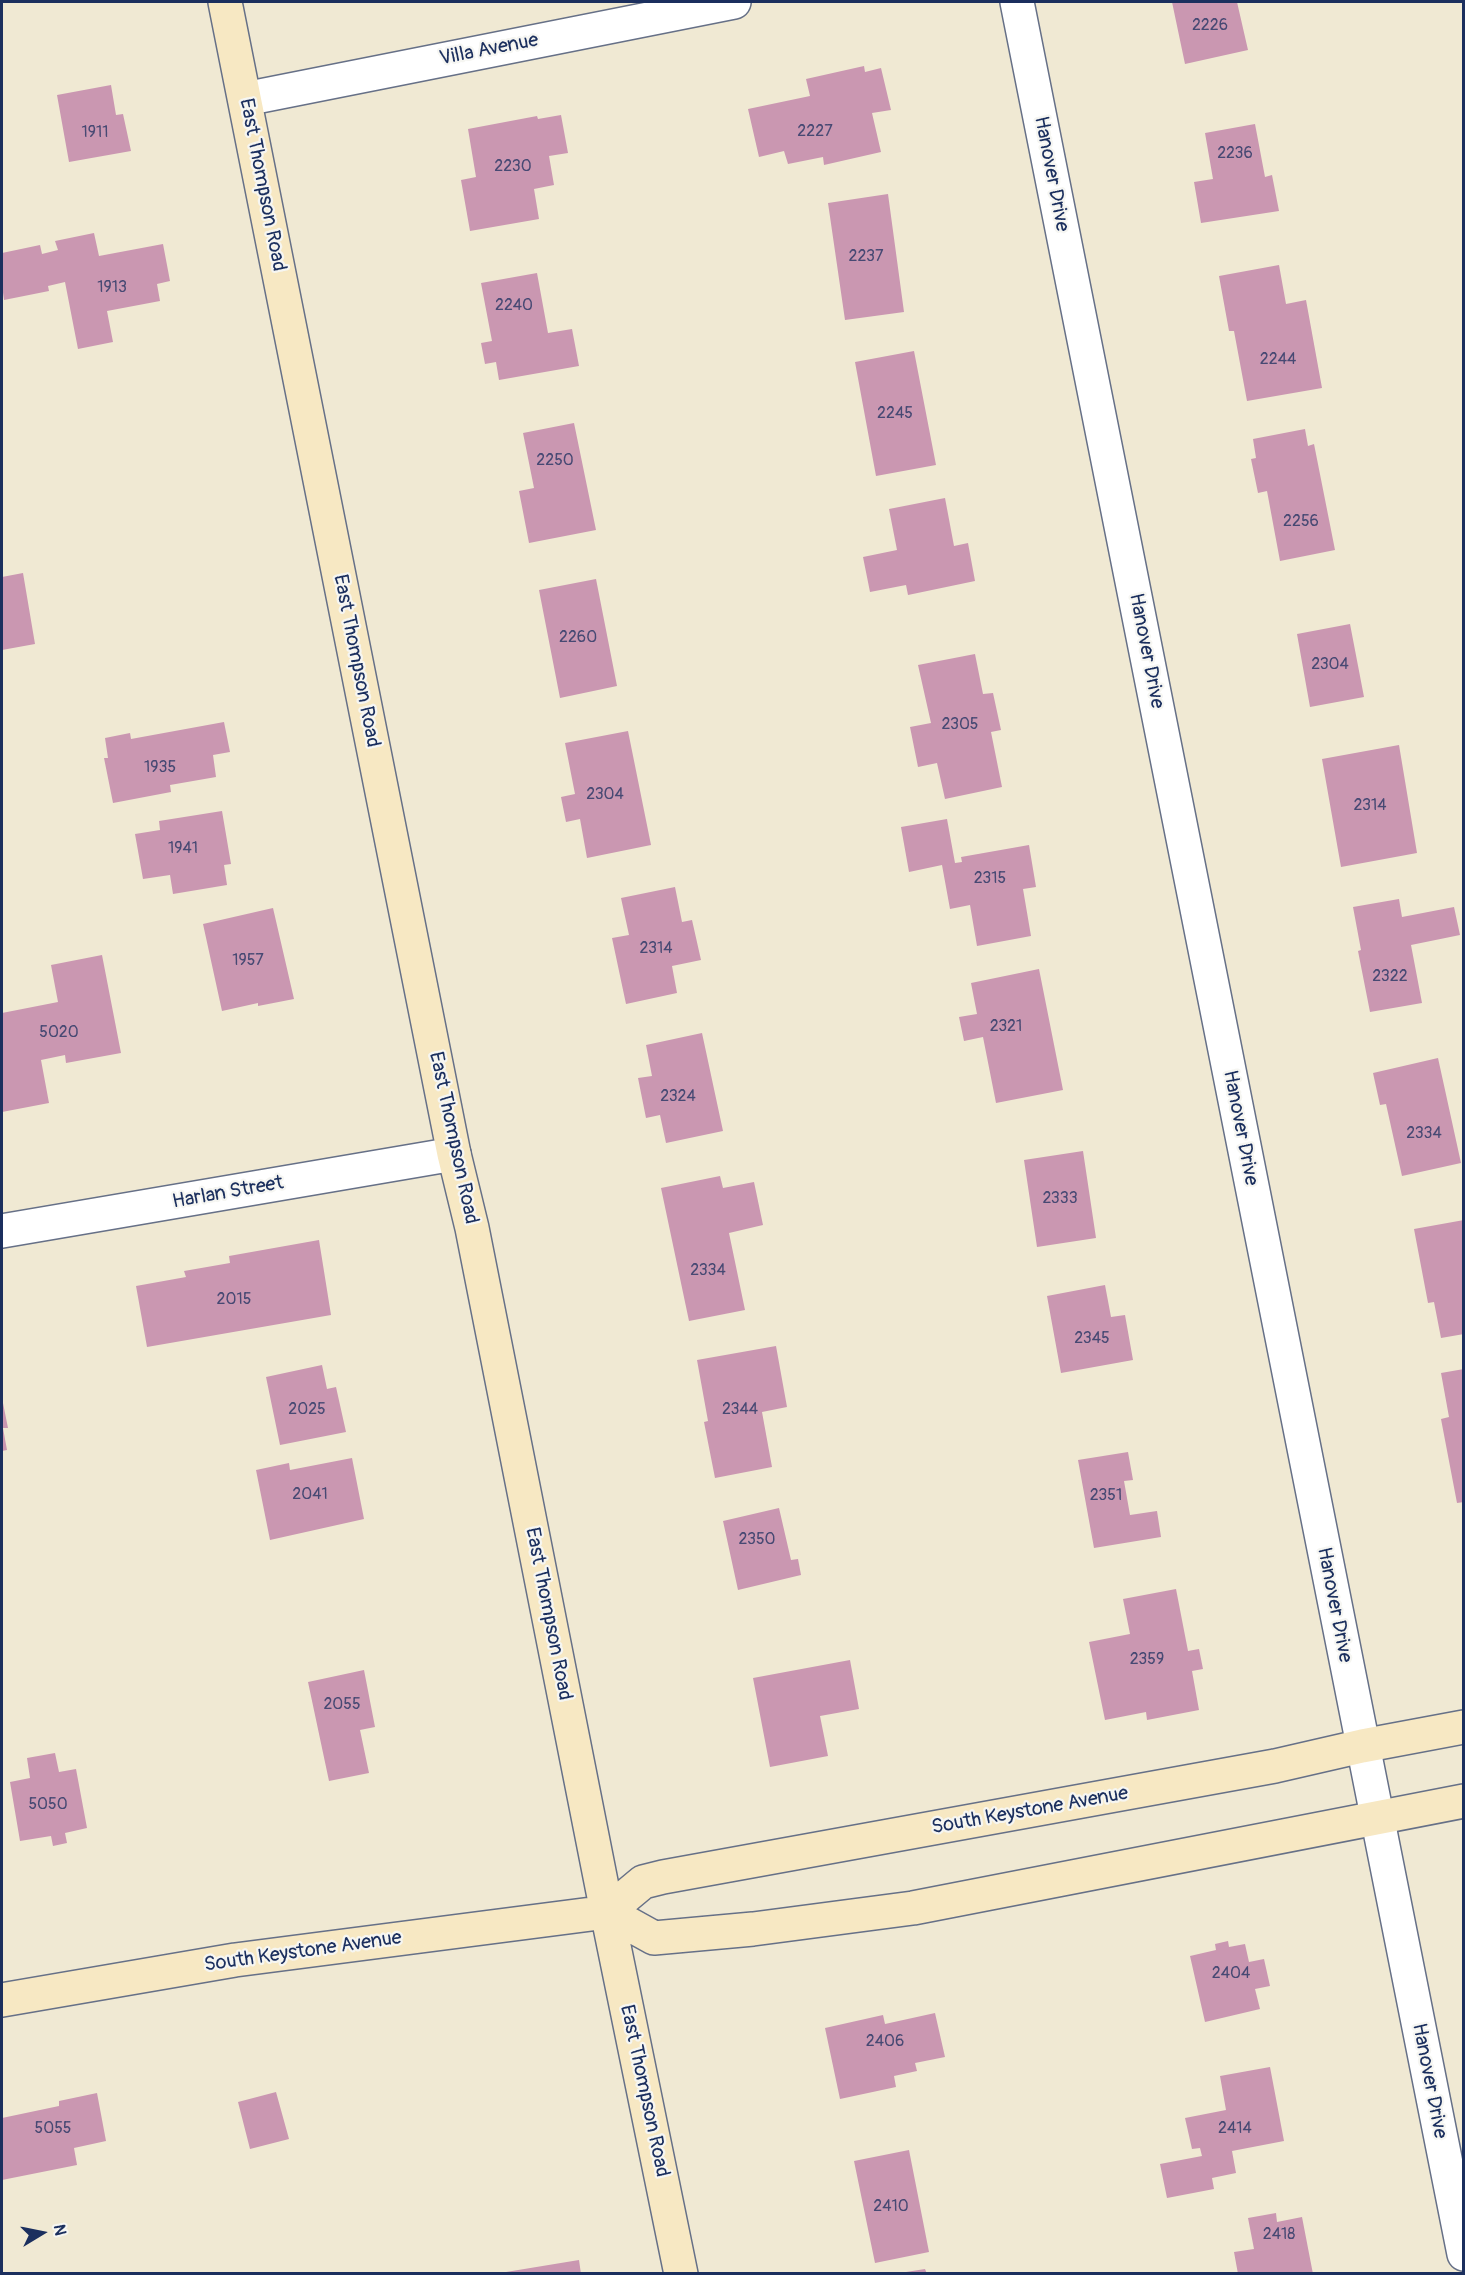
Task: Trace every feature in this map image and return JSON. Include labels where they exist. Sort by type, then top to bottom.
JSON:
[{"type":"main road","name":"East Thompson Road","points":[[225,2],[454,1154],[475,1240],[607,1912],[681,2274]]},
{"type":"main road","name":"South Keystone Avenue","points":[[2,2000],[235,1960],[607,1912],[643,1882],[663,1877],[1275,1766],[1464,1726]]},
{"type":"main road","points":[[607,1912],[654,1938],[753,1929],[913,1908],[1464,1801]]},
{"type":"street","name":"Villa Avenue","points":[[245,99],[734,2]]},
{"type":"street","name":"Hanover Drive","points":[[1017,2],[1464,2254]]},
{"type":"street","name":"Harlan Street","points":[[2,1231],[454,1154]]},
{"type":"building","points":[[1172,2],[1237,2],[1248,50],[1185,64]]},
{"type":"building","points":[[864,66],[865,72],[881,68],[891,110],[872,113],[881,152],[824,165],[823,157],[788,164],[784,151],[759,157],[748,109],[810,96],[806,79]]},
{"type":"building","points":[[111,85],[116,115],[123,114],[131,151],[69,162],[57,95]]},
{"type":"building","points":[[561,115],[568,153],[549,156],[554,185],[534,189],[539,219],[470,231],[461,180],[476,177],[468,129],[537,116],[538,119]]},
{"type":"building","points":[[1255,124],[1265,177],[1272,175],[1279,211],[1201,223],[1194,182],[1213,179],[1205,133]]},
{"type":"building","points":[[888,194],[904,312],[845,320],[828,203]]},
{"type":"building","points":[[94,233],[99,256],[163,244],[170,281],[157,284],[160,301],[107,311],[113,342],[78,349],[65,282],[48,286],[49,291],[4,300],[2,253],[40,245],[42,254],[58,250],[55,241]]},
{"type":"building","points":[[1279,265],[1286,304],[1306,300],[1322,388],[1247,401],[1234,331],[1229,331],[1219,276]]},
{"type":"building","points":[[537,273],[548,333],[572,329],[579,366],[499,380],[496,362],[485,364],[481,343],[492,341],[481,283]]},
{"type":"building","points":[[914,351],[936,465],[876,476],[855,362]]},
{"type":"building","points":[[574,423],[596,530],[529,543],[519,491],[534,488],[523,433]]},
{"type":"building","points":[[1305,429],[1308,446],[1314,444],[1335,550],[1280,561],[1267,491],[1258,493],[1251,459],[1256,458],[1253,439]]},
{"type":"building","points":[[945,498],[954,546],[968,543],[975,581],[908,595],[906,585],[870,592],[863,557],[897,550],[889,509]]},
{"type":"building","points":[[23,573],[35,644],[2,650],[2,577]]},
{"type":"building","points":[[596,579],[617,686],[560,698],[539,590]]},
{"type":"building","points":[[1350,624],[1364,697],[1310,707],[1297,634]]},
{"type":"building","points":[[975,654],[983,694],[993,693],[1001,730],[991,732],[1002,787],[945,799],[937,763],[918,767],[910,727],[931,723],[918,665]]},
{"type":"building","points":[[224,722],[230,752],[213,755],[216,777],[170,785],[171,792],[113,803],[104,758],[108,758],[105,738],[130,733],[131,739]]},
{"type":"building","points":[[628,731],[651,845],[587,858],[580,819],[566,822],[561,797],[575,794],[565,743]]},
{"type":"building","points":[[1399,745],[1417,853],[1341,867],[1322,759]]},
{"type":"building","points":[[222,811],[231,864],[224,865],[227,885],[173,894],[170,875],[143,879],[135,834],[160,830],[159,821]]},
{"type":"building","points":[[947,819],[955,863],[962,862],[961,857],[1029,845],[1036,887],[1023,889],[1031,936],[977,946],[970,905],[950,909],[942,865],[909,872],[901,827]]},
{"type":"building","points":[[675,887],[682,922],[692,920],[701,960],[672,966],[677,993],[626,1004],[612,938],[629,935],[621,898]]},
{"type":"building","points":[[1399,899],[1402,917],[1454,907],[1460,935],[1411,945],[1422,1003],[1370,1012],[1358,951],[1361,950],[1353,907]]},
{"type":"building","points":[[273,908],[294,999],[258,1006],[258,1003],[222,1011],[203,924]]},
{"type":"building","points":[[102,955],[121,1053],[66,1063],[65,1055],[41,1060],[49,1103],[2,1112],[2,1013],[58,1002],[51,965]]},
{"type":"building","points":[[1039,969],[1063,1090],[996,1103],[983,1037],[964,1041],[959,1017],[977,1014],[971,983]]},
{"type":"building","points":[[702,1033],[723,1131],[666,1143],[660,1115],[646,1118],[638,1078],[652,1076],[646,1045]]},
{"type":"building","points":[[1438,1058],[1461,1163],[1402,1176],[1386,1104],[1380,1105],[1373,1073]]},
{"type":"building","points":[[1083,1151],[1096,1238],[1037,1247],[1024,1160]]},
{"type":"building","points":[[720,1176],[723,1188],[754,1182],[763,1225],[729,1233],[745,1310],[689,1321],[661,1188]]},
{"type":"building","points":[[1464,1220],[1464,1334],[1441,1338],[1434,1302],[1428,1303],[1414,1229]]},
{"type":"building","points":[[319,1240],[331,1315],[147,1347],[136,1286],[186,1277],[184,1271],[230,1263],[229,1256]]},
{"type":"building","points":[[1105,1285],[1111,1317],[1125,1315],[1133,1360],[1061,1373],[1047,1296]]},
{"type":"building","points":[[776,1346],[787,1407],[762,1412],[772,1467],[715,1478],[704,1422],[708,1421],[697,1360]]},
{"type":"building","points":[[322,1365],[327,1389],[336,1387],[346,1432],[280,1445],[266,1377]]},
{"type":"building","points":[[1464,1369],[1464,1502],[1457,1503],[1441,1419],[1449,1417],[1441,1373]]},
{"type":"building","points":[[2,1398],[8,1428],[3,1428],[7,1450],[2,1451]]},
{"type":"building","points":[[1128,1452],[1133,1480],[1124,1481],[1130,1515],[1157,1511],[1161,1537],[1094,1548],[1078,1460]]},
{"type":"building","points":[[352,1458],[364,1519],[270,1540],[256,1470],[289,1463],[290,1470]]},
{"type":"building","points":[[779,1508],[791,1560],[798,1559],[801,1575],[738,1590],[723,1521]]},
{"type":"building","points":[[1176,1589],[1188,1651],[1199,1649],[1203,1669],[1192,1671],[1199,1710],[1147,1720],[1146,1712],[1105,1720],[1089,1642],[1130,1634],[1123,1599]]},
{"type":"building","points":[[850,1660],[859,1709],[820,1716],[828,1756],[770,1767],[753,1678]]},
{"type":"building","points":[[364,1670],[375,1727],[360,1730],[369,1773],[329,1781],[308,1682]]},
{"type":"building","points":[[55,1753],[59,1772],[76,1769],[87,1828],[65,1833],[67,1843],[53,1846],[51,1836],[20,1841],[10,1782],[30,1778],[27,1758]]},
{"type":"building","points":[[1228,1941],[1229,1947],[1245,1944],[1249,1962],[1264,1959],[1270,1986],[1255,1989],[1260,2009],[1205,2022],[1190,1956],[1216,1950],[1215,1944]]},
{"type":"building","points":[[935,2013],[945,2057],[915,2063],[917,2071],[894,2076],[896,2087],[840,2099],[825,2028],[883,2015],[885,2024]]},
{"type":"building","points":[[1270,2067],[1284,2141],[1232,2151],[1236,2173],[1212,2178],[1214,2189],[1167,2198],[1160,2164],[1202,2156],[1200,2148],[1192,2149],[1185,2118],[1226,2110],[1220,2076]]},
{"type":"building","points":[[276,2092],[289,2139],[250,2149],[238,2102]]},
{"type":"building","points":[[97,2093],[106,2141],[74,2148],[77,2165],[2,2180],[2,2118],[59,2106],[59,2101]]},
{"type":"building","points":[[909,2150],[929,2252],[875,2263],[854,2161]]},
{"type":"building","points":[[1276,2213],[1277,2222],[1302,2217],[1313,2274],[1238,2274],[1234,2252],[1254,2249],[1248,2218]]},
{"type":"building","points":[[579,2260],[581,2274],[506,2274],[506,2272]]},
{"type":"building","points":[[925,2269],[927,2274],[906,2274],[906,2272]]}]
